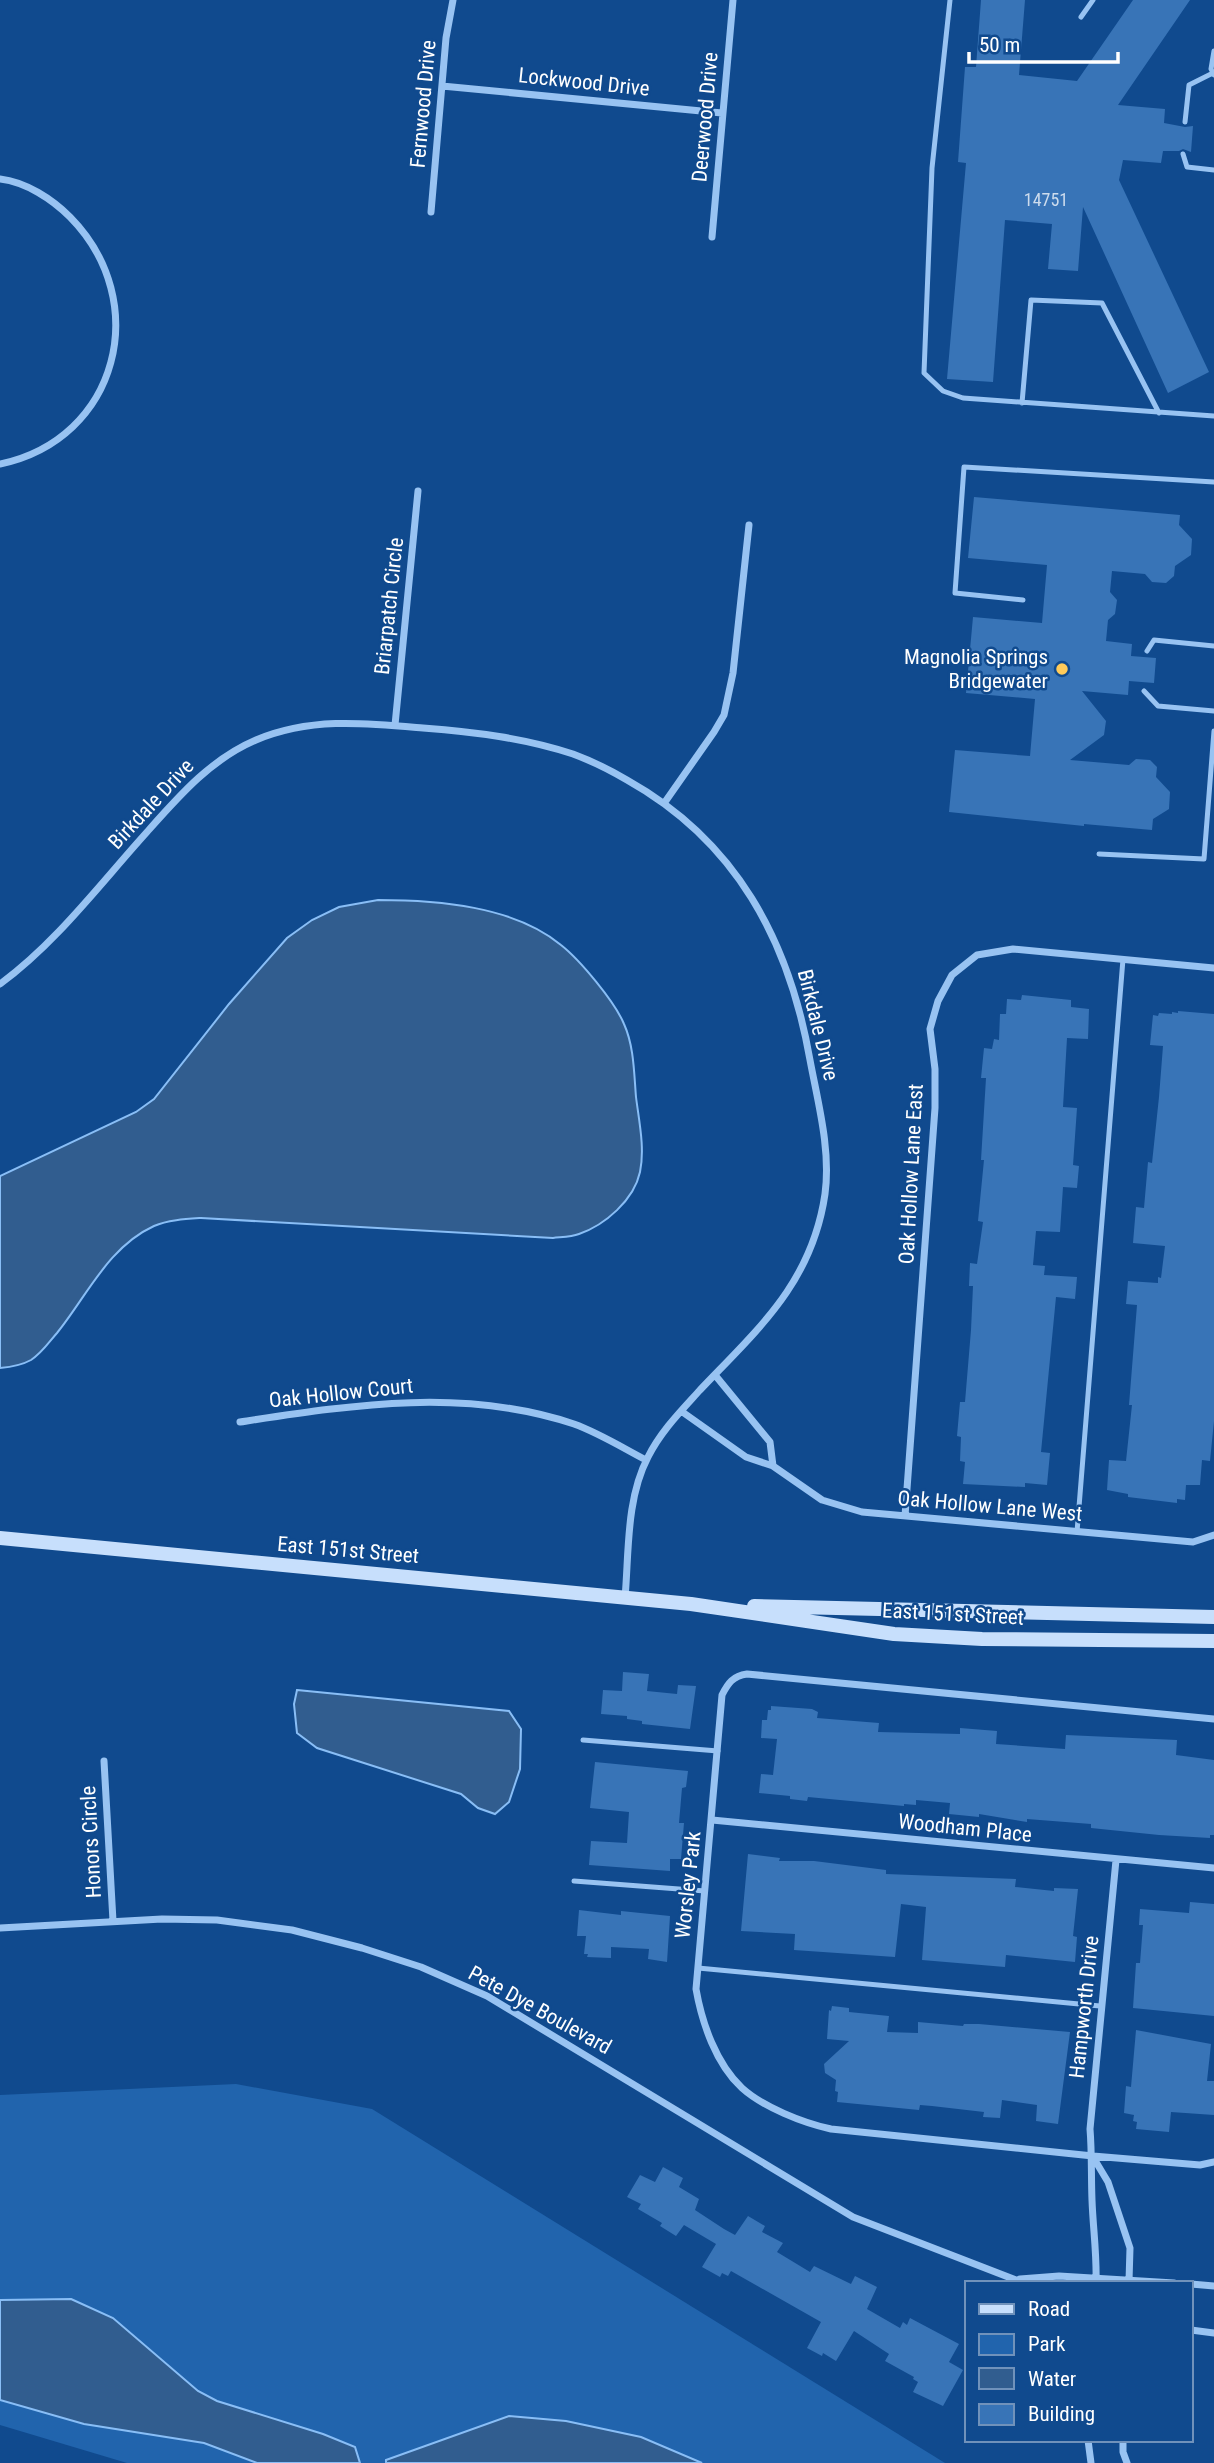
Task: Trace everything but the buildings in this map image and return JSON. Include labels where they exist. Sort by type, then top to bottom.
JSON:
[{"type":"street","name":"Fernwood Drive","points":[[431,212],[446,38],[453,0]]},
{"type":"street","name":"Deerwood Drive","points":[[712,237],[733,0]]},
{"type":"street","name":"Lockwood Drive","points":[[442,86],[722,113]]},
{"type":"street","points":[[0,179],[35,191],[60,207],[86,234],[105,266],[114,294],[117,318],[116,342],[102,386],[77,423],[59,439],[35,453],[0,464]]},
{"type":"street","name":"Briarpatch Circle","points":[[395,725],[418,491]]},
{"type":"street","points":[[665,802],[724,715],[733,673],[748,525]]},
{"type":"street","name":"Birkdale Drive","points":[[0,984],[36,956],[206,769],[253,741],[303,726],[334,722],[395,725],[477,733],[544,746],[608,769],[665,802],[693,825],[714,847],[753,899],[771,931],[800,1009],[827,1159],[825,1193],[818,1226],[805,1262],[790,1290],[771,1316],[664,1430],[646,1460],[635,1492],[625,1598]]},
{"type":"street","name":"Oak Hollow Lane East","points":[[905,1516],[935,1108],[935,1069],[930,1029],[938,1001],[952,975],[977,955],[1013,949],[1123,959]]},
{"type":"street","points":[[1123,959],[1214,968]]},
{"type":"street","points":[[715,1375],[769,1441],[773,1466]]},
{"type":"street","name":"Oak Hollow Court","points":[[240,1422],[334,1408],[415,1401],[523,1409],[578,1425],[646,1460]]},
{"type":"street","name":"Oak Hollow Lane West","points":[[681,1411],[746,1457],[773,1466],[822,1500],[862,1512],[1193,1542],[1214,1535]]},
{"type":"street","name":"East 151st Street","points":[[0,1538],[691,1604],[894,1634],[982,1639],[1214,1641]]},
{"type":"street","name":"East 151st Street","points":[[691,1604],[1214,1617]]},
{"type":"street","name":"Worsley Park","points":[[1214,1719],[747,1674],[738,1676],[728,1683],[722,1695],[696,1989],[700,2012],[725,2067],[743,2088],[808,2124],[831,2129],[1093,2156],[1200,2165],[1214,2162]]},
{"type":"street","name":"Honors Circle","points":[[104,1761],[113,1921]]},
{"type":"street","name":"Woodham Place","points":[[712,1820],[1214,1868]]},
{"type":"street","name":"Hampworth Drive","points":[[1096,2280],[1090,2129],[1116,1860]]},
{"type":"street","name":"Pete Dye Boulevard","points":[[0,1928],[162,1919],[217,1920],[292,1930],[362,1948],[421,1967],[486,1996],[853,2217],[1021,2281],[1059,2276],[1129,2281]]},
{"type":"street","name":"Hampworth Drive","points":[[1093,2156],[1108,2182],[1130,2248],[1129,2281]]},
{"type":"street","points":[[1193,2284],[1214,2286]]},
{"type":"street","points":[[1193,2330],[1214,2333]]},
{"type":"street","points":[[1088,2442],[1091,2463]]},
{"type":"street","points":[[1123,2442],[1127,2463]]},
{"type":"lane","points":[[950,0],[932,168],[924,373],[943,391],[963,398],[1214,416]]},
{"type":"lane","points":[[1081,17],[1093,0]]},
{"type":"lane","points":[[1185,122],[1189,85],[1214,74],[1211,69],[1214,51]]},
{"type":"lane","points":[[1183,154],[1187,167],[1214,170]]},
{"type":"lane","points":[[1022,402],[1031,300],[1102,303],[1159,413]]},
{"type":"lane","points":[[1023,600],[955,593],[964,467],[1214,482]]},
{"type":"lane","points":[[1147,651],[1154,640],[1214,646]]},
{"type":"lane","points":[[1144,691],[1158,706],[1214,711]]},
{"type":"lane","points":[[1099,854],[1204,859],[1214,731]]},
{"type":"lane","points":[[1077,1532],[1123,959]]},
{"type":"lane","points":[[583,1740],[718,1751]]},
{"type":"lane","points":[[574,1881],[705,1891]]},
{"type":"lane","points":[[698,1968],[1100,2006]]},
{"type":"green space","points":[[236,2084],[372,2109],[945,2463],[127,2463],[0,2425],[0,2095]]},
{"type":"water","points":[[378,900],[449,904],[498,914],[521,922],[561,945],[596,982],[624,1024],[633,1060],[642,1154],[637,1182],[625,1202],[608,1218],[589,1230],[573,1236],[553,1238],[201,1218],[165,1222],[138,1235],[111,1259],[39,1354],[24,1363],[0,1368],[0,1176],[136,1112],[154,1099],[229,1004],[287,938],[312,920],[339,907]]},
{"type":"water","points":[[297,1690],[509,1711],[521,1729],[520,1769],[509,1802],[495,1814],[478,1808],[461,1794],[317,1748],[297,1733],[294,1704]]},
{"type":"water","points":[[71,2299],[113,2318],[198,2391],[217,2401],[323,2434],[355,2447],[360,2463],[257,2463],[204,2443],[84,2424],[0,2400],[0,2300]]},
{"type":"water","points":[[509,2416],[566,2421],[641,2437],[702,2463],[386,2463],[386,2460]]},
{"type":"place","name":"Magnolia Springs Bridgewater","points":[[1062,669]]}]
